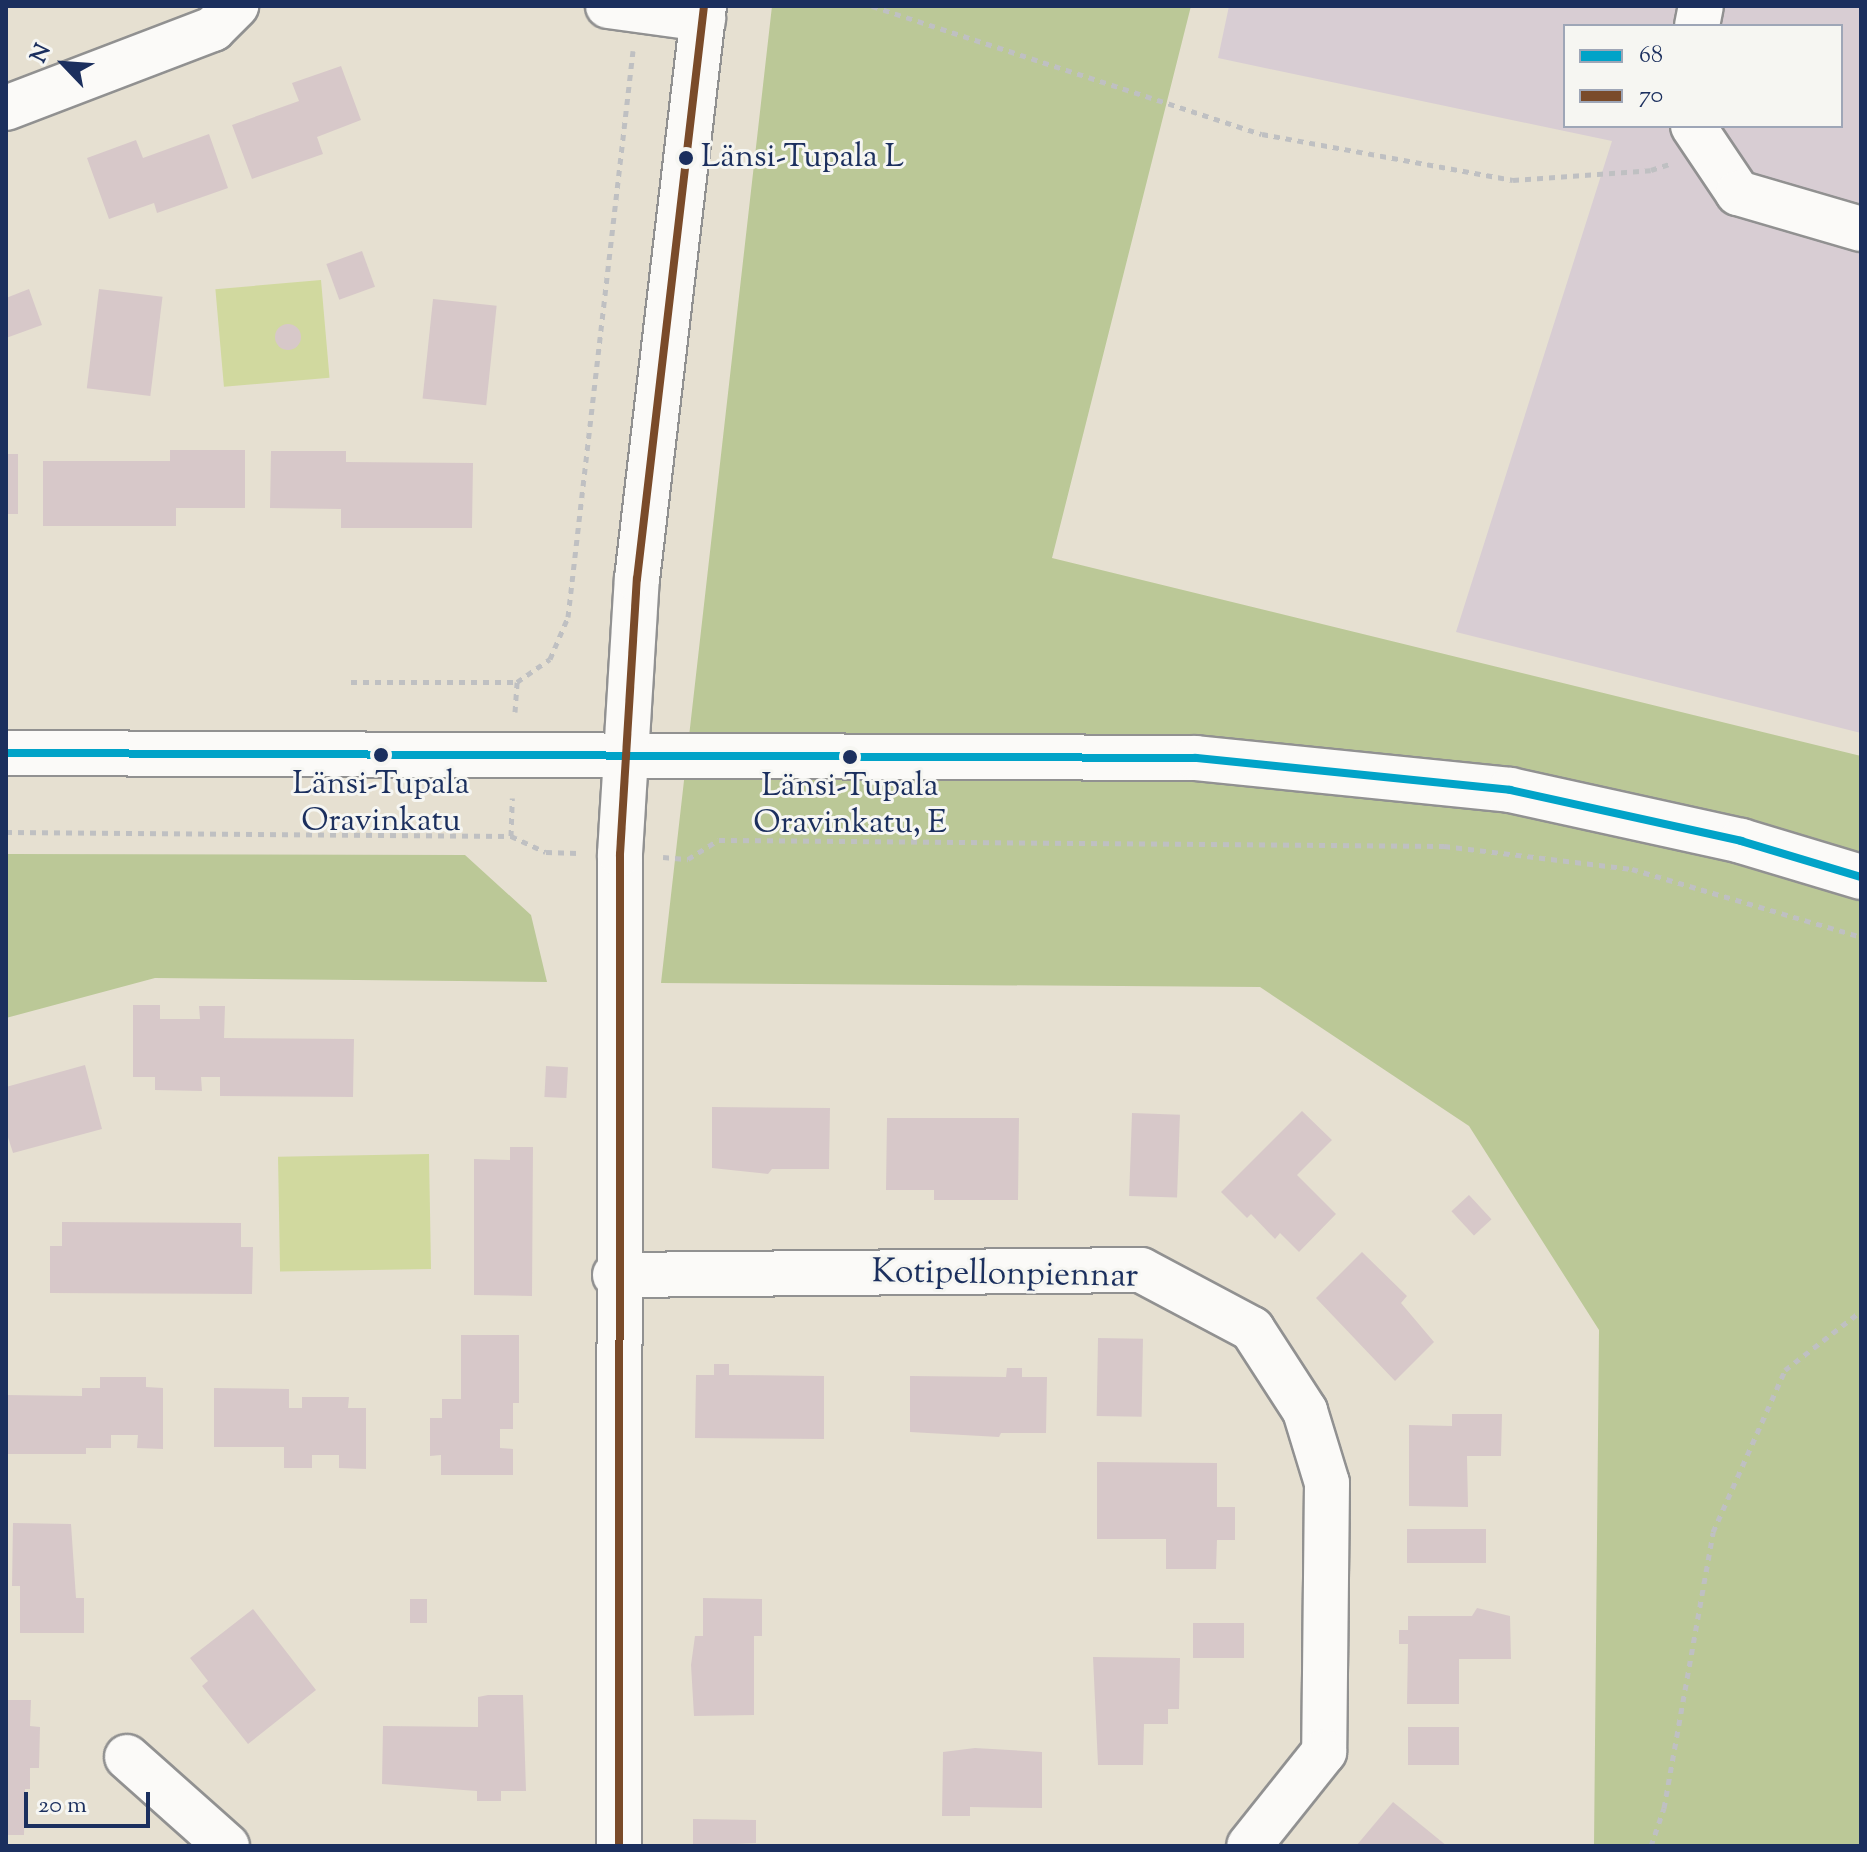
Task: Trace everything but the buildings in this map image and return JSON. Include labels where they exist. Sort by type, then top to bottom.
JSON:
[{"type":"street","points":[[6,108],[213,29],[236,6]]},
{"type":"street","points":[[619,1846],[615,1275],[620,854],[637,579],[704,12],[623,8]]},
{"type":"street","points":[[1700,137],[1738,193],[1861,229]]},
{"type":"street","points":[[6,753],[1196,758],[1510,790],[1741,841],[1861,877]]},
{"type":"street","name":"Kotipellonpiennar","points":[[615,1275],[1141,1270],[1252,1329],[1305,1411],[1327,1483],[1324,1752],[1249,1846]]},
{"type":"street","points":[[127,1757],[227,1846]]},
{"type":"path","points":[[872,6],[1262,134],[1513,180],[1651,170],[1700,137]]},
{"type":"path","points":[[351,682],[517,682],[550,659],[568,617],[623,8]]},
{"type":"path","points":[[514,757],[517,682]]},
{"type":"path","points":[[6,832],[511,836],[546,852],[688,859],[719,840],[1444,846],[1632,869],[1861,937]]},
{"type":"path","points":[[1651,1846],[1664,1808],[1713,1532],[1785,1370],[1861,1311]]},
{"type":"shaded area","points":[[1229,6],[1861,6],[1861,733],[1456,632],[1612,141],[1218,58]]},
{"type":"green space","points":[[772,6],[1191,6],[1052,558],[1861,756],[1861,1846],[1594,1846],[1599,1330],[1469,1126],[1260,987],[661,983]]},
{"type":"green space","points":[[321,280],[330,378],[224,387],[215,289]]},
{"type":"green space","points":[[6,854],[465,855],[531,915],[547,982],[155,978],[6,1018]]},
{"type":"green space","points":[[429,1154],[431,1269],[280,1272],[278,1157]]},
{"type":"transit line","name":"70","points":[[619,1846],[620,854],[637,579],[704,6]]},
{"type":"transit line","name":"68","points":[[6,753],[1196,758],[1510,790],[1741,841],[1861,877]]},
{"type":"place","name":"Länsi-Tupala L","points":[[686,158]]},
{"type":"place","name":"Länsi-Tupala Oravinkatu","points":[[381,755]]},
{"type":"place","name":"Länsi-Tupala Oravinkatu, E","points":[[850,757]]}]
